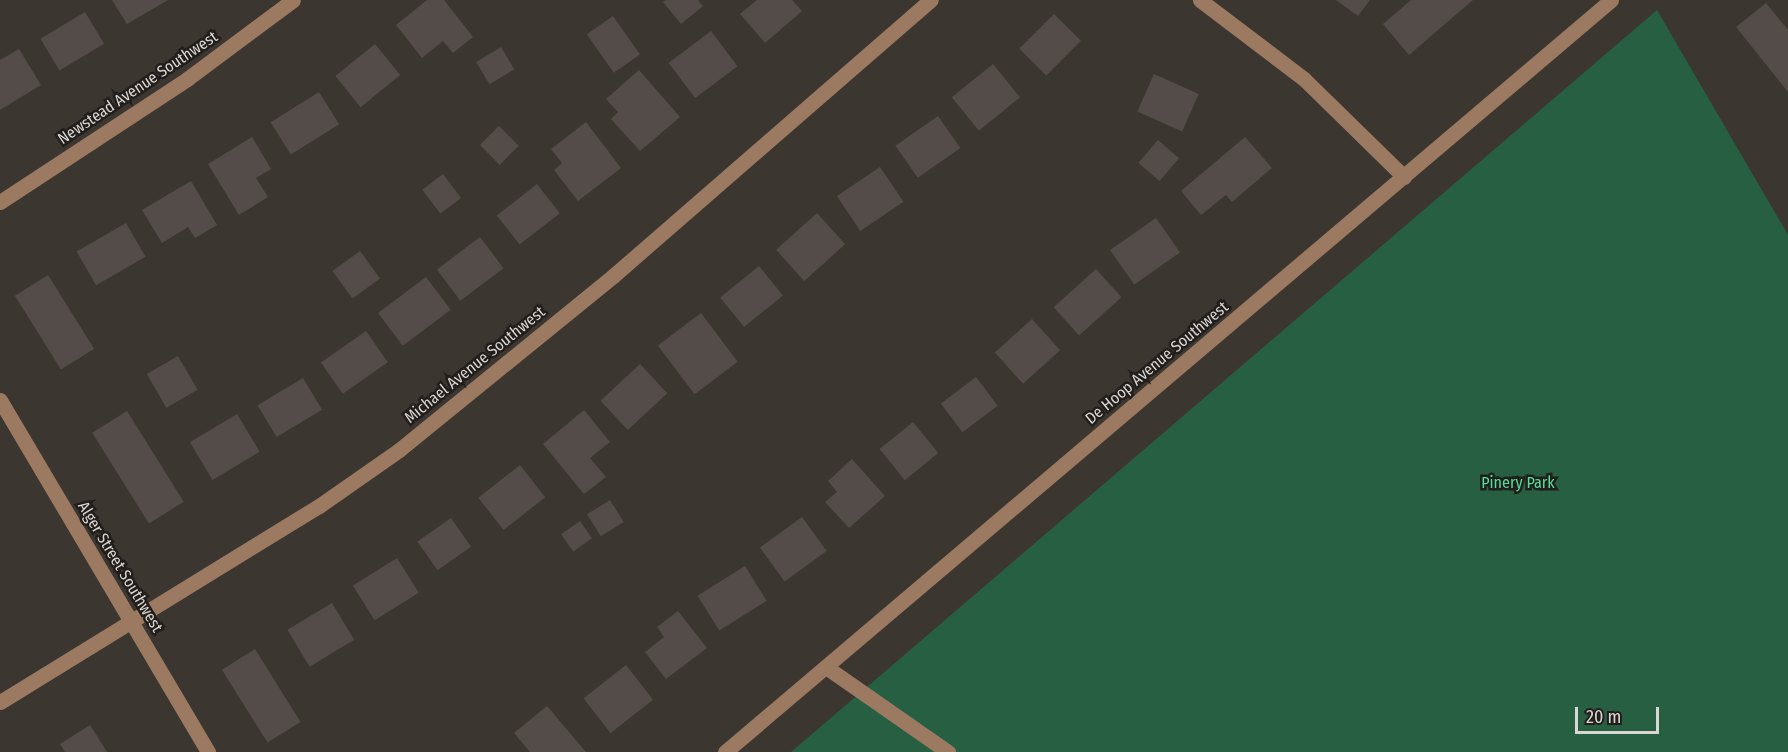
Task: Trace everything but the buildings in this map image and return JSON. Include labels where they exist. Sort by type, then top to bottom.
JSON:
[{"type":"street","name":"Newstead Avenue Southwest","points":[[0,202],[187,79],[293,0]]},
{"type":"street","name":"Michael Avenue Southwest","points":[[0,702],[319,506],[399,450],[613,276],[931,0]]},
{"type":"street","points":[[1200,0],[1305,79],[1404,177]]},
{"type":"street","name":"De Hoop Avenue Southwest","points":[[725,752],[1611,0]]},
{"type":"street","name":"Alger Street Southwest","points":[[0,400],[208,752]]},
{"type":"street","points":[[826,667],[948,752]]},
{"type":"green space","name":"Pinery Park","points":[[1657,10],[1788,235],[1788,752],[791,752]]}]
